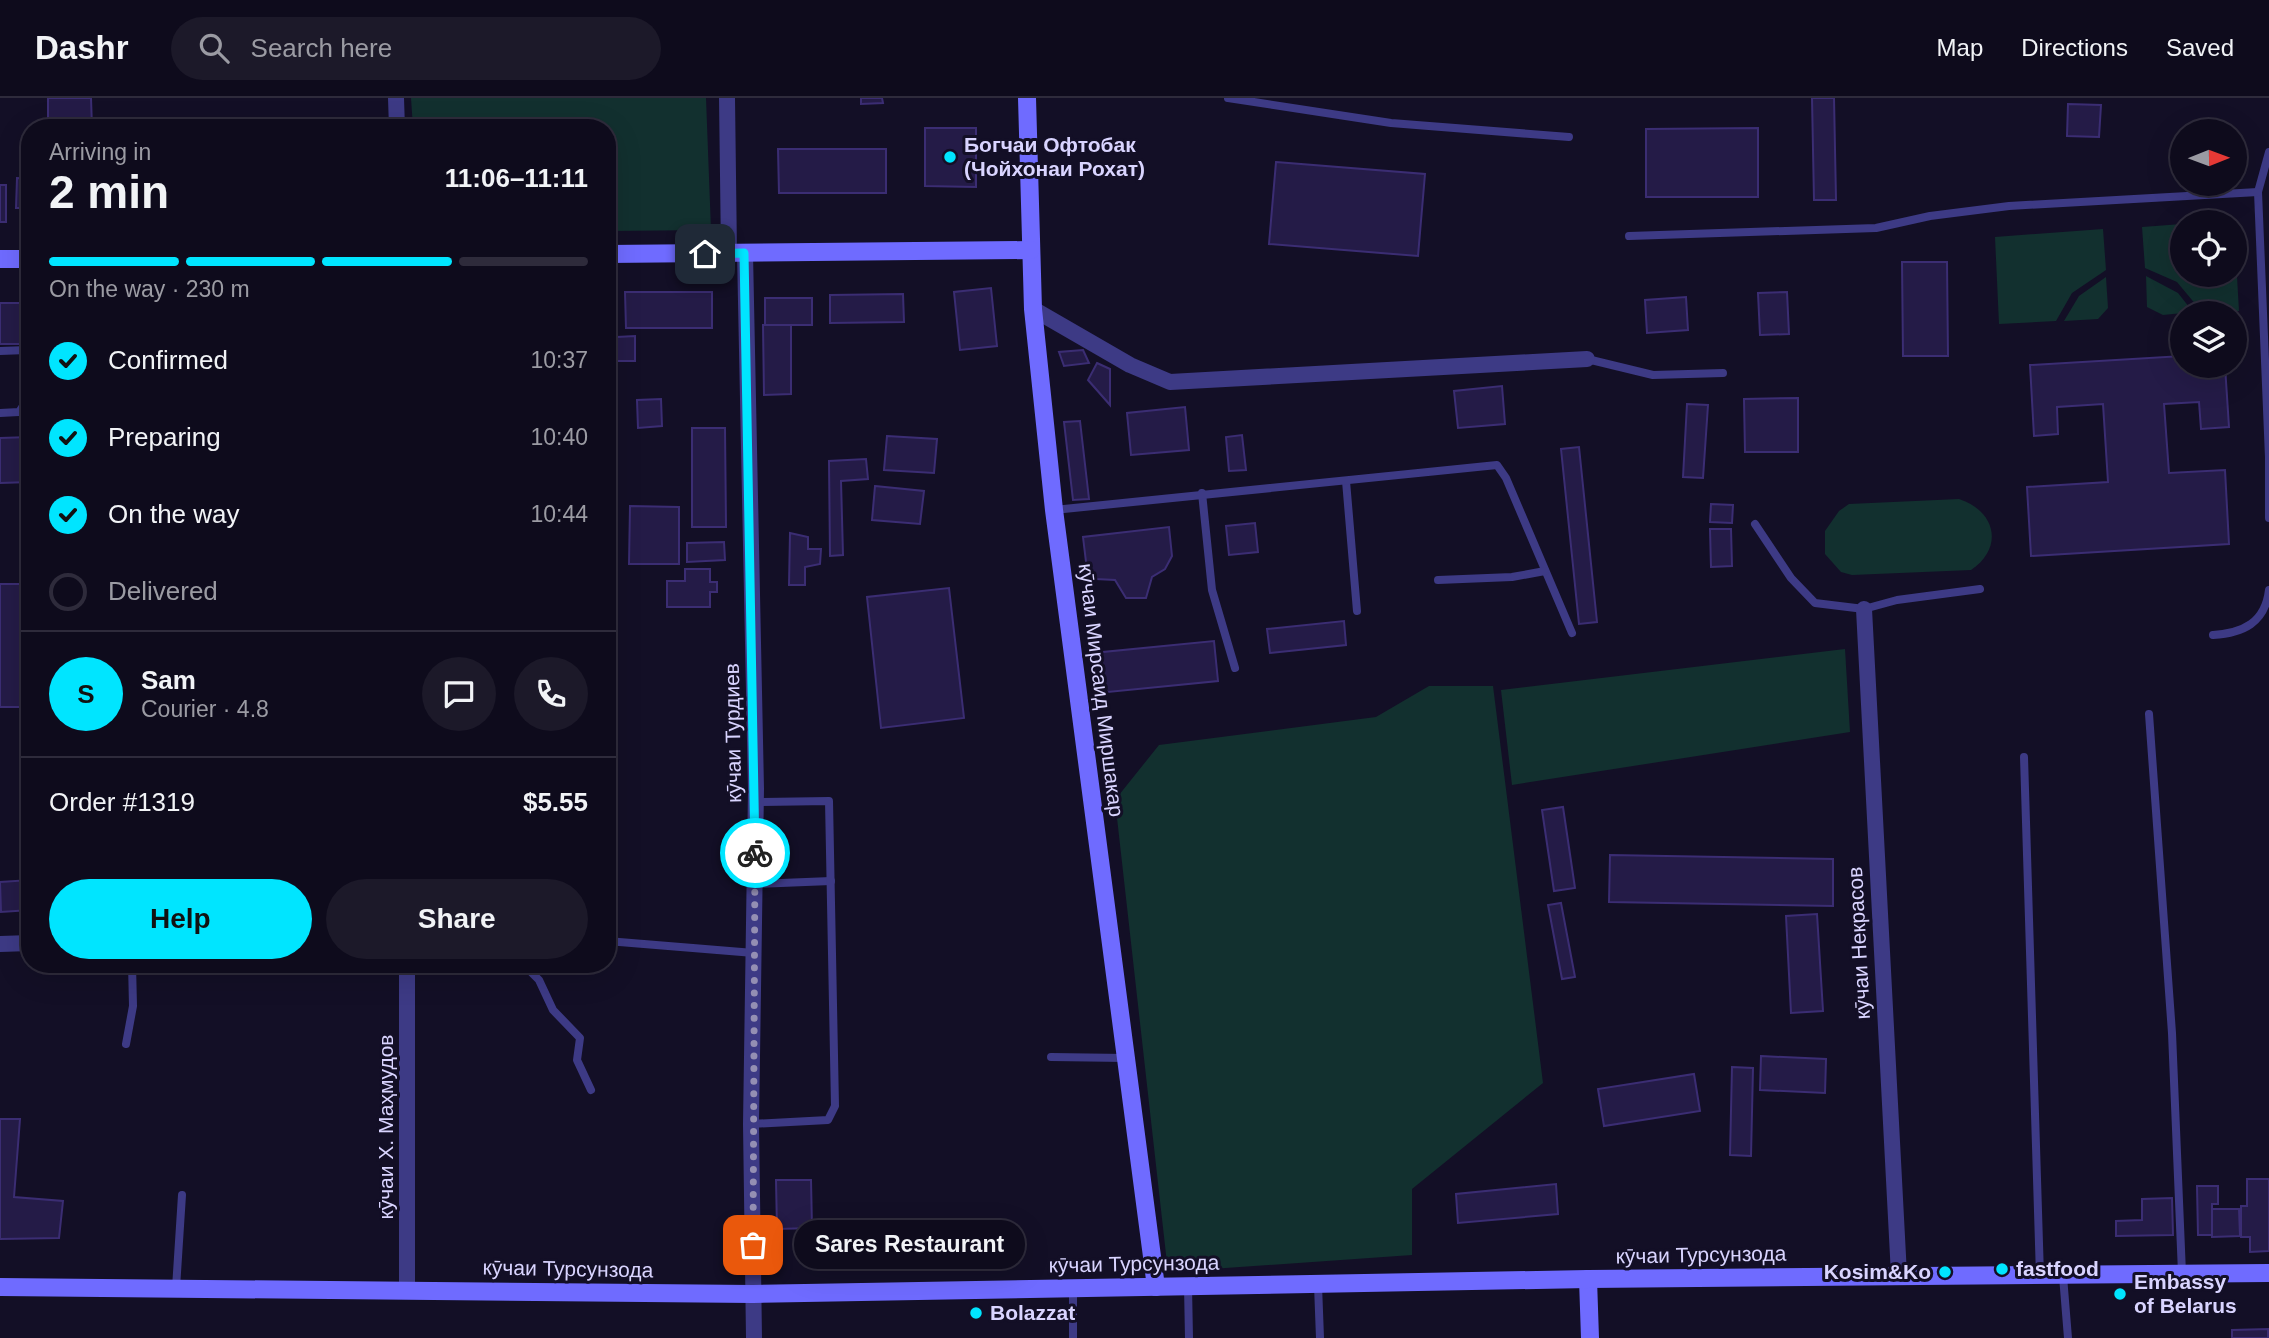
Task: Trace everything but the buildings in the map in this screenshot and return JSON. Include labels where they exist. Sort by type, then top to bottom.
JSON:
[{"type":"main road","name":"кӯчаи Мирсаид Миршакар","points":[[1027,98],[1032,309],[1054,510],[1156,1287]]},
{"type":"main road","points":[[616,254],[1031,250]]},
{"type":"main road","points":[[0,259],[21,258]]},
{"type":"main road","name":"кӯчаи Турсунзода","points":[[0,1287],[753,1294],[1588,1279],[2269,1273]]},
{"type":"main road","points":[[1588,1279],[1590,1338]]},
{"type":"street","points":[[396,98],[397,119]]},
{"type":"street","name":"кӯчаи Турдиев","points":[[727,98],[737,253],[755,802],[751,1124],[754,1338]]},
{"type":"street","points":[[1032,309],[1130,365],[1170,382],[1587,359]]},
{"type":"street","name":"кӯчаи Некрасов","points":[[1864,609],[1899,1275]]},
{"type":"street","points":[[0,944],[21,943]]},
{"type":"street","name":"кӯчаи Х. Маҳмудов","points":[[407,973],[407,1290]]},
{"type":"lane","points":[[1228,98],[1391,123],[1569,138]]},
{"type":"lane","points":[[2268,158],[2258,192],[2269,519]]},
{"type":"lane","points":[[1629,236],[1876,228],[1930,216],[2009,206],[2258,192]]},
{"type":"lane","points":[[0,351],[21,350]]},
{"type":"lane","points":[[1587,359],[1653,375],[1723,373]]},
{"type":"lane","points":[[0,413],[19,412],[21,409]]},
{"type":"lane","points":[[1054,510],[1497,465],[1506,478],[1572,633]]},
{"type":"lane","points":[[1346,481],[1357,611]]},
{"type":"lane","points":[[1202,493],[1212,590],[1235,668]]},
{"type":"lane","points":[[1755,524],[1791,578],[1815,603],[1864,609],[1898,600],[1980,589]]},
{"type":"lane","points":[[1438,580],[1511,577],[1545,571]]},
{"type":"lane","points":[[2213,635],[2241,632],[2250,626],[2265,609],[2269,590]]},
{"type":"lane","points":[[2149,714],[2172,1033],[2182,1275]]},
{"type":"lane","points":[[2024,757],[2040,1276]]},
{"type":"lane","points":[[751,1124],[822,1121],[832,1116],[835,1079],[829,801],[755,802]]},
{"type":"lane","points":[[755,884],[831,881]]},
{"type":"lane","points":[[616,942],[754,953]]},
{"type":"lane","points":[[126,1044],[133,1006],[132,973]]},
{"type":"lane","points":[[532,973],[539,980],[552,1010],[580,1038],[577,1060],[591,1090]]},
{"type":"lane","points":[[1051,1057],[1126,1058]]},
{"type":"lane","points":[[176,1288],[182,1195]]},
{"type":"lane","points":[[2063,1276],[2068,1338]]},
{"type":"lane","points":[[1318,1285],[1320,1338]]},
{"type":"lane","points":[[1188,1286],[1189,1338]]},
{"type":"lane","points":[[1073,1288],[1073,1338]]},
{"type":"green space","points":[[411,98],[706,98],[711,230],[616,231],[616,119],[412,119]]},
{"type":"green space","points":[[2170,225],[2170,279],[2145,268],[2142,227]]},
{"type":"green space","points":[[2103,229],[2106,270],[2072,293],[2056,321],[1999,324],[1995,237]]},
{"type":"green space","points":[[2146,276],[2178,293],[2184,301],[2170,301],[2170,314],[2163,315],[2147,307]]},
{"type":"green space","points":[[2106,277],[2108,308],[2098,319],[2064,321],[2079,296]]},
{"type":"green space","points":[[2181,287],[2238,287],[2238,301],[2193,301]]},
{"type":"green space","points":[[1959,499],[1981,512],[1991,531],[1988,551],[1971,570],[1852,575],[1841,572],[1825,554],[1825,531],[1839,511],[1849,504]]},
{"type":"green space","points":[[1845,649],[1850,732],[1512,785],[1501,690]]},
{"type":"green space","points":[[1429,686],[1493,686],[1543,1083],[1412,1189],[1412,1255],[1168,1272],[1115,800],[1159,745],[1376,717]]},
{"type":"way so far","points":[[753,1245],[751,1124],[755,853]]},
{"type":"place","name":"Богчаи Офтобак (Чойхонаи Рохат)","points":[[950,157]]},
{"type":"place","name":"Sares Restaurant","points":[[753,1245]]},
{"type":"place","name":"fastfood","points":[[2002,1269]]},
{"type":"place","name":"Kosim&Ko","points":[[1945,1272]]},
{"type":"place","name":"Embassy of Belarus","points":[[2120,1294]]},
{"type":"place","name":"Bolazzat","points":[[976,1313]]},
{"type":"route","points":[[705,254],[744,253],[756,789],[755,853]]}]
